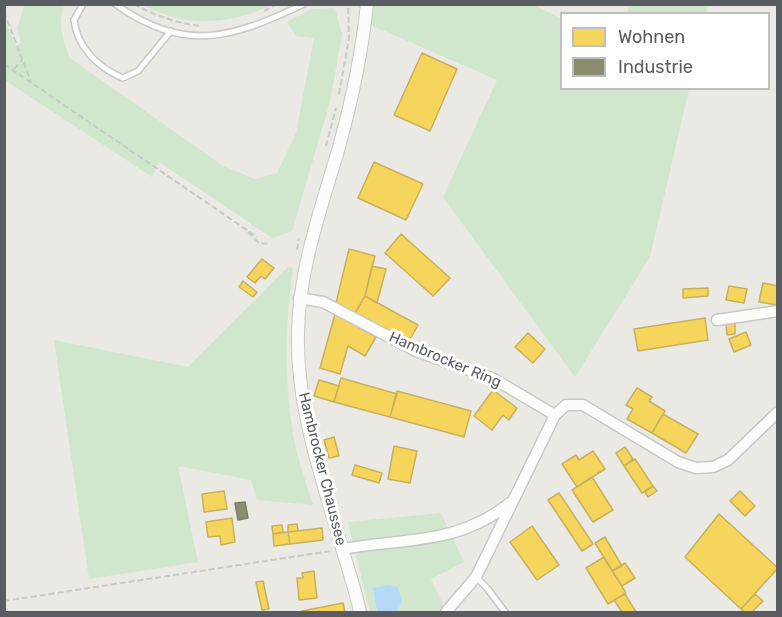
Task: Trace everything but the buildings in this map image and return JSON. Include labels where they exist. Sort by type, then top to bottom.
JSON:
[{"type":"street","name":"Hambrocker Chaussee","points":[[360,612],[338,550],[307,419],[299,375],[299,298],[309,248],[339,149],[358,70],[367,4]]},
{"type":"street","name":"Hambrocker Ring","points":[[299,298],[323,302],[416,351],[494,379],[555,416]]},
{"type":"street","points":[[717,320],[777,311]]},
{"type":"street","points":[[446,612],[476,577],[555,416],[566,405],[583,405],[678,462],[696,468],[713,467],[728,460],[777,412]]},
{"type":"street","points":[[338,550],[444,536],[490,519],[513,501]]},
{"type":"lane","points":[[83,4],[74,20],[84,50],[123,78],[138,71],[171,31]]},
{"type":"lane","points":[[115,4],[133,17],[171,31],[198,37],[226,36],[260,25],[304,4]]},
{"type":"lane","points":[[476,577],[488,588],[505,612]]},
{"type":"path","points":[[4,4],[13,4]]},
{"type":"path","points":[[134,4],[156,16],[179,24],[204,26]]},
{"type":"path","points":[[262,12],[277,4]]},
{"type":"path","points":[[323,156],[346,59],[349,38],[348,4]]},
{"type":"path","points":[[4,12],[14,32],[31,82]]},
{"type":"path","points":[[13,69],[22,60]]},
{"type":"path","points":[[4,64],[257,237]]},
{"type":"path","points":[[246,230],[254,240],[268,244]]},
{"type":"path","points":[[297,253],[301,234]]},
{"type":"path","points":[[4,602],[338,550]]},
{"type":"green space","points":[[25,4],[64,5],[61,19],[62,32],[70,58],[223,166],[255,179],[277,173],[296,133],[314,38],[296,36],[287,22],[311,9],[335,8],[342,34],[330,102],[292,231],[272,238],[159,162],[152,177],[5,80],[5,20],[16,47],[21,42],[17,28]]},
{"type":"green space","points":[[629,4],[708,5],[706,12],[627,12]]},
{"type":"green space","points":[[143,5],[271,5],[239,17],[207,21],[175,17]]},
{"type":"green space","points":[[374,5],[534,5],[560,18],[560,90],[689,90],[650,257],[575,377],[443,197],[497,80],[371,25]]},
{"type":"green space","points":[[288,267],[293,268],[288,309],[287,351],[290,413],[297,452],[313,505],[257,500],[251,480],[178,466],[198,562],[89,579],[54,340],[188,367]]},
{"type":"green space","points":[[441,513],[464,562],[431,579],[445,608],[441,612],[397,612],[402,602],[373,588],[377,612],[370,612],[348,522]]},
{"type":"water","points":[[387,585],[398,587],[402,602],[397,612],[377,612],[373,588]]}]
